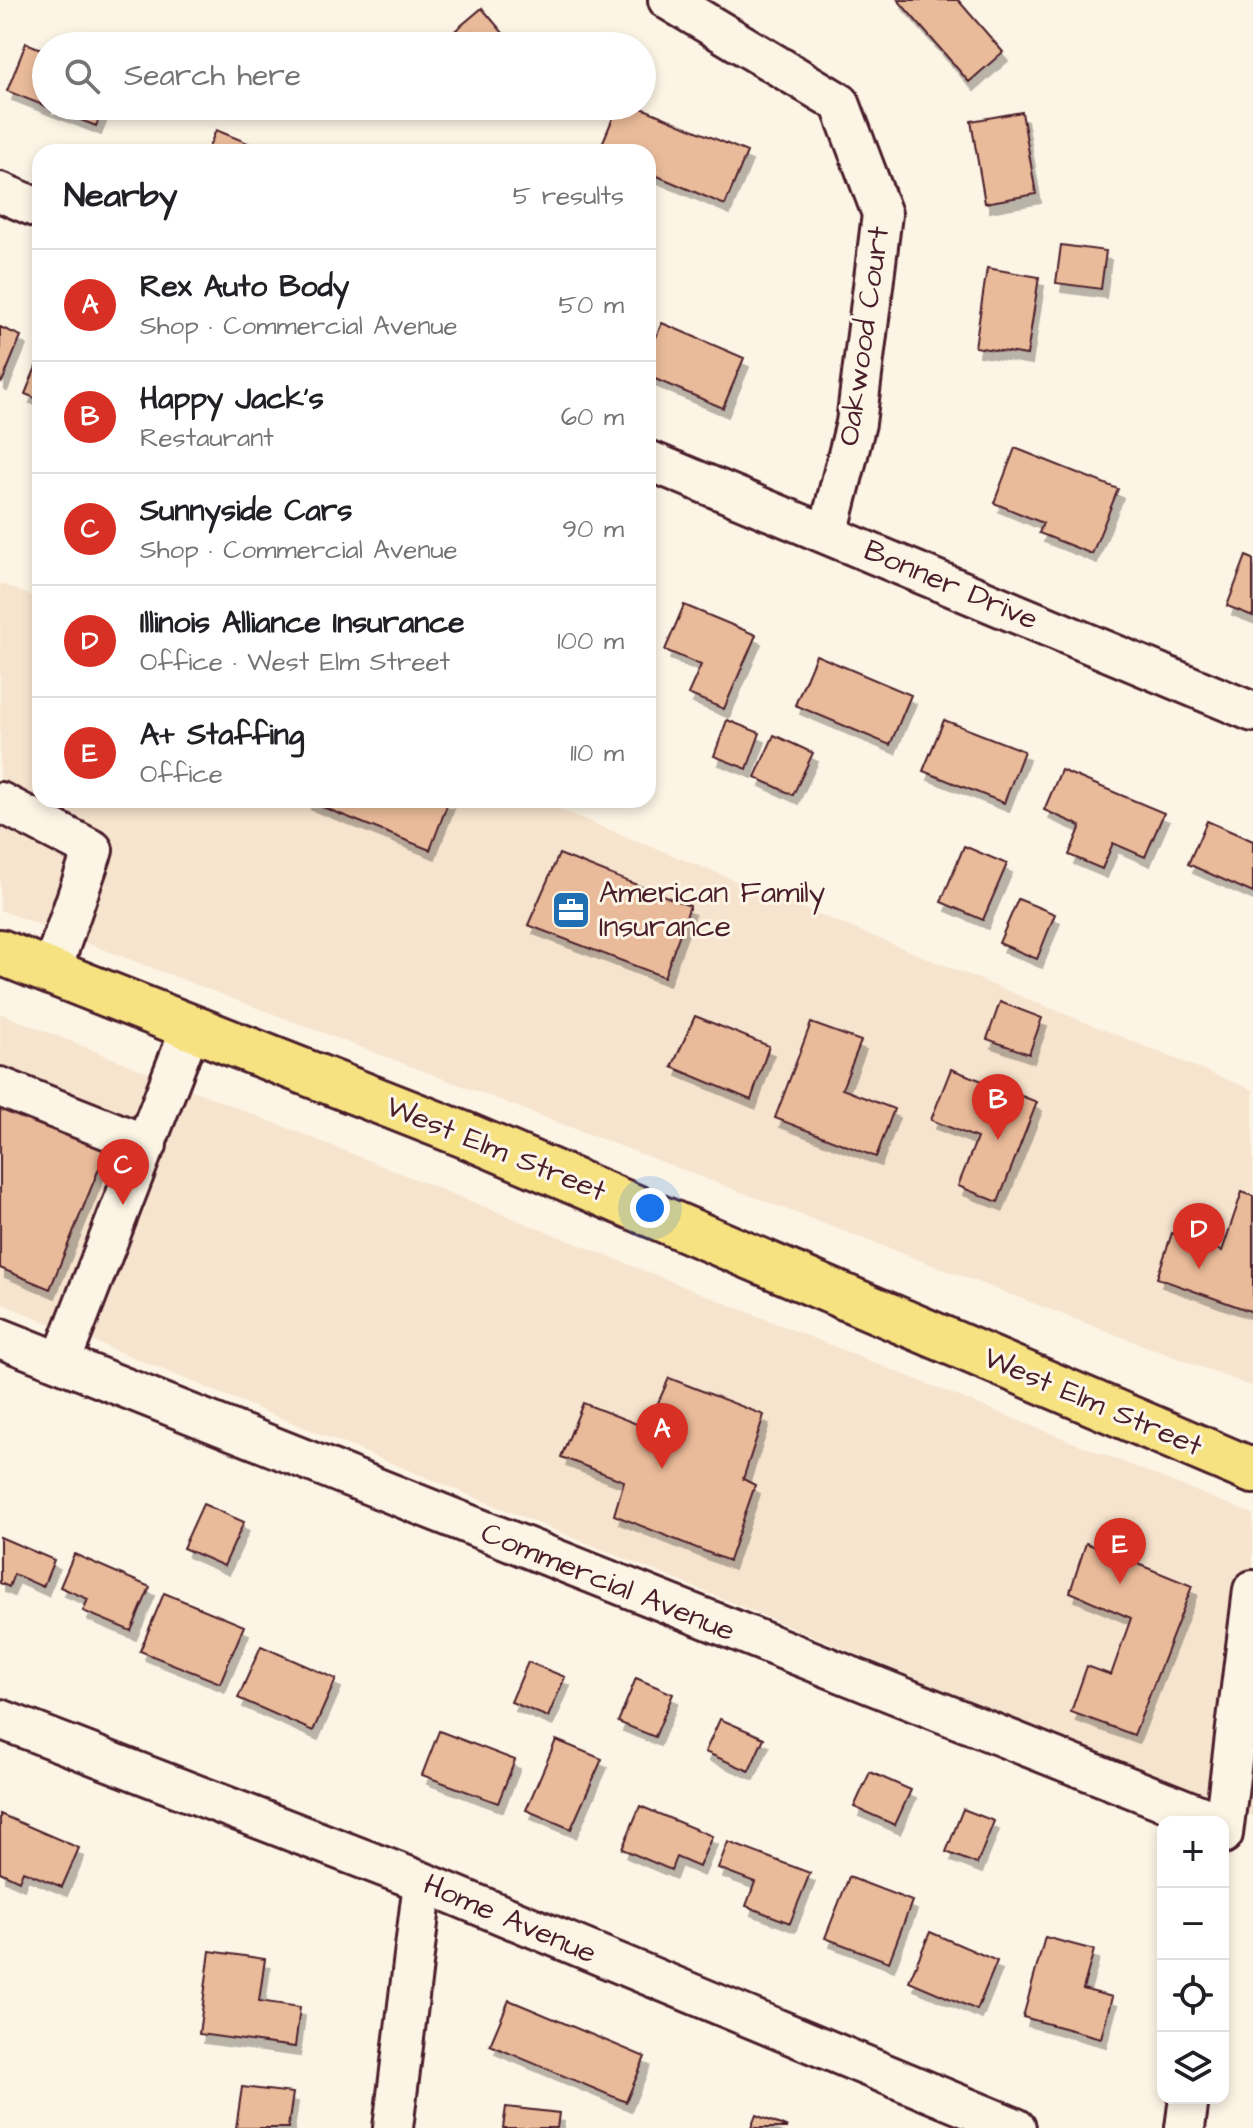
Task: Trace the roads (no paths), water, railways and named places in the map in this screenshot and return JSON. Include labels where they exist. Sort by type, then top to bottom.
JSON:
[{"type":"main road","name":"West Elm Street","points":[[0,952],[465,1135],[1253,1471]]},
{"type":"street","name":"Oakwood Court","points":[[668,0],[840,103],[882,214],[856,423],[828,534]]},
{"type":"street","points":[[0,192],[32,206]]},
{"type":"street","name":"Bonner Drive","points":[[656,463],[1253,712]]},
{"type":"street","points":[[0,802],[93,850],[51,972]]},
{"type":"street","points":[[61,1362],[191,1027]]},
{"type":"street","points":[[0,1087],[150,1136]]},
{"type":"street","name":"Commercial Avenue","points":[[0,1338],[1223,1816]]},
{"type":"street","points":[[1228,1816],[1252,1609]]},
{"type":"street","name":"Home Avenue","points":[[0,1719],[423,1882],[993,2124]]},
{"type":"street","points":[[393,2128],[423,1882]]},
{"type":"street","points":[[1185,2128],[1188,2104]]},
{"type":"place","name":"American Family Insurance","points":[[571,910]]},
{"type":"place","name":"Happy Jack's","points":[[998,1140]]},
{"type":"place","name":"Sunnyside Cars","points":[[123,1205]]},
{"type":"place","name":"Illinois Alliance Insurance","points":[[1199,1269]]},
{"type":"place","name":"Rex Auto Body","points":[[662,1469]]},
{"type":"place","name":"A+ Staffing","points":[[1120,1584]]}]
